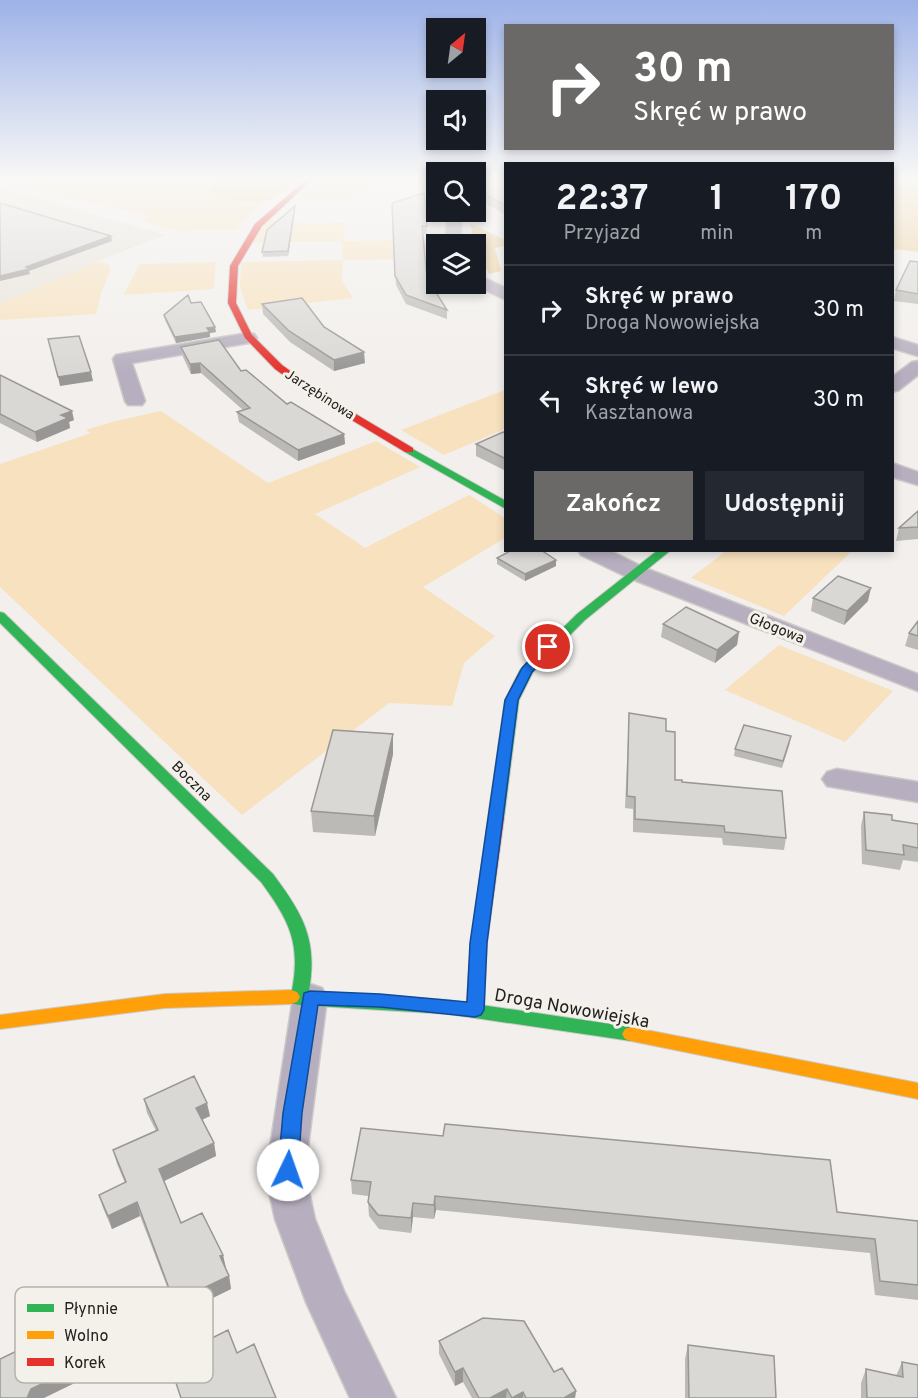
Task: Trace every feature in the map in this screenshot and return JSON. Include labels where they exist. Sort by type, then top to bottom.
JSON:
[{"type":"street","name":"Jarzębinowa","points":[[243,243],[233,263],[229,288],[233,305],[248,338],[287,375],[504,505]]},
{"type":"street","points":[[486,284],[504,294]]},
{"type":"street","points":[[135,401],[122,359],[248,338]]},
{"type":"street","points":[[894,343],[918,351]]},
{"type":"street","points":[[894,384],[918,366]]},
{"type":"street","points":[[894,470],[918,479]]},
{"type":"street","points":[[593,552],[637,573]]},
{"type":"street","points":[[475,1010],[479,943],[512,700],[526,670],[548,647],[663,552]]},
{"type":"street","name":"Głogowa","points":[[637,573],[918,683]]},
{"type":"street","name":"Boczna","points":[[0,616],[207,820],[259,867],[280,893],[300,933],[307,954],[305,998]]},
{"type":"street","points":[[837,779],[918,792]]},
{"type":"street","name":"Droga Nowowiejska","points":[[0,1022],[136,1004],[225,998],[380,1000],[475,1010],[580,1026],[918,1091]]},
{"type":"street","points":[[305,998],[288,1186],[295,1220],[319,1282],[373,1398]]},
{"type":"shaded area","points":[[0,243],[144,243],[98,261],[0,304]]},
{"type":"shaded area","points":[[342,243],[426,243],[426,259],[343,260]]},
{"type":"shaded area","points":[[486,243],[504,243],[504,246],[495,248],[501,271],[489,274],[486,268]]},
{"type":"shaded area","points":[[894,243],[918,243],[918,252],[894,249]]},
{"type":"shaded area","points":[[343,260],[342,281],[353,298],[248,310],[240,287],[241,262]]},
{"type":"shaded area","points":[[98,261],[108,264],[111,269],[101,293],[96,314],[0,320],[0,304]]},
{"type":"shaded area","points":[[216,262],[214,289],[124,295],[139,264]]},
{"type":"shaded area","points":[[504,390],[504,429],[444,455],[401,430]]},
{"type":"shaded area","points":[[161,411],[268,483],[376,441],[420,467],[315,514],[365,548],[469,495],[504,517],[504,539],[423,587],[495,636],[464,663],[452,706],[389,703],[242,815],[0,587],[0,464],[91,433],[86,430]]},
{"type":"shaded area","points":[[725,552],[851,552],[784,616],[691,578]]},
{"type":"shaded area","points":[[779,645],[893,691],[845,742],[725,690]]},
{"type":"building","points":[[0,243],[91,243],[26,267],[29,269],[0,276]]},
{"type":"building","points":[[264,243],[289,243],[288,251],[262,252]]},
{"type":"building","points":[[394,243],[424,243],[426,294],[437,294],[447,310],[406,295],[395,276]]},
{"type":"building","points":[[910,261],[918,262],[918,294],[896,290]]},
{"type":"building","points":[[188,295],[191,303],[201,302],[215,327],[207,328],[210,332],[175,337],[164,315]]},
{"type":"building","points":[[302,298],[324,327],[364,352],[334,360],[289,331],[262,304]]},
{"type":"building","points":[[79,336],[91,372],[58,377],[48,339]]},
{"type":"building","points":[[219,340],[241,371],[246,370],[287,404],[291,402],[344,434],[298,450],[237,412],[250,408],[200,363],[190,364],[181,347]]},
{"type":"building","points":[[0,375],[72,411],[61,415],[68,418],[35,432],[0,414]]},
{"type":"building","points":[[504,432],[504,458],[476,444]]},
{"type":"building","points":[[918,511],[918,527],[899,528]]},
{"type":"building","points":[[508,552],[544,552],[556,560],[525,574],[497,558]]},
{"type":"building","points":[[838,576],[871,588],[847,611],[813,598]]},
{"type":"building","points":[[686,607],[739,632],[717,650],[663,624]]},
{"type":"building","points":[[918,621],[918,636],[909,633]]},
{"type":"building","points":[[629,713],[666,719],[666,731],[675,732],[675,780],[782,791],[786,838],[725,832],[724,826],[635,819],[635,797],[627,796]]},
{"type":"building","points":[[744,725],[791,736],[783,761],[735,749]]},
{"type":"building","points":[[333,730],[393,734],[374,816],[311,811]]},
{"type":"building","points":[[864,812],[892,815],[892,820],[918,824],[918,848],[903,845],[904,855],[866,850]]},
{"type":"building","points":[[194,1076],[207,1103],[196,1108],[214,1143],[159,1169],[181,1223],[202,1213],[223,1255],[220,1256],[229,1276],[206,1287],[168,1287],[137,1202],[108,1216],[99,1195],[126,1182],[113,1150],[158,1130],[144,1099]]},
{"type":"building","points":[[445,1124],[830,1160],[837,1212],[918,1221],[918,1285],[880,1281],[875,1239],[435,1196],[434,1205],[413,1203],[411,1218],[378,1215],[368,1202],[371,1182],[351,1180],[361,1128],[443,1136]]},
{"type":"building","points":[[483,1318],[524,1321],[554,1372],[562,1368],[576,1391],[564,1398],[526,1398],[523,1392],[512,1398],[507,1389],[490,1398],[479,1398],[463,1368],[455,1372],[439,1341]]},
{"type":"building","points":[[228,1330],[237,1353],[254,1344],[276,1398],[181,1398],[176,1383],[213,1383],[213,1338]]},
{"type":"building","points":[[688,1345],[774,1356],[776,1398],[689,1398]]},
{"type":"building","points":[[15,1352],[15,1383],[44,1383],[31,1389],[27,1398],[0,1398],[0,1359]]},
{"type":"building","points":[[902,1362],[918,1365],[918,1398],[867,1398],[866,1369],[903,1377]]},
{"type":"traffic: fast","points":[[409,450],[504,505]]},
{"type":"traffic: fast","points":[[496,818],[512,700],[527,670],[581,617],[663,552]]},
{"type":"traffic: fast","points":[[0,616],[267,878],[288,908],[301,934],[304,962],[299,998]]},
{"type":"traffic: fast","points":[[291,997],[448,1007],[631,1034]]},
{"type":"traffic: slow","points":[[0,1022],[165,1001],[291,997]]},
{"type":"traffic: slow","points":[[631,1034],[918,1091]]},
{"type":"traffic: jam","points":[[248,243],[234,266],[232,303],[248,336],[278,367],[318,396],[409,450]]},
{"type":"traffic: jam","points":[[475,1010],[479,943],[496,818]]},
{"type":"route","points":[[288,1170],[293,1113],[310,998],[380,1000],[475,1010],[479,943],[512,700],[526,670],[548,647]]}]
